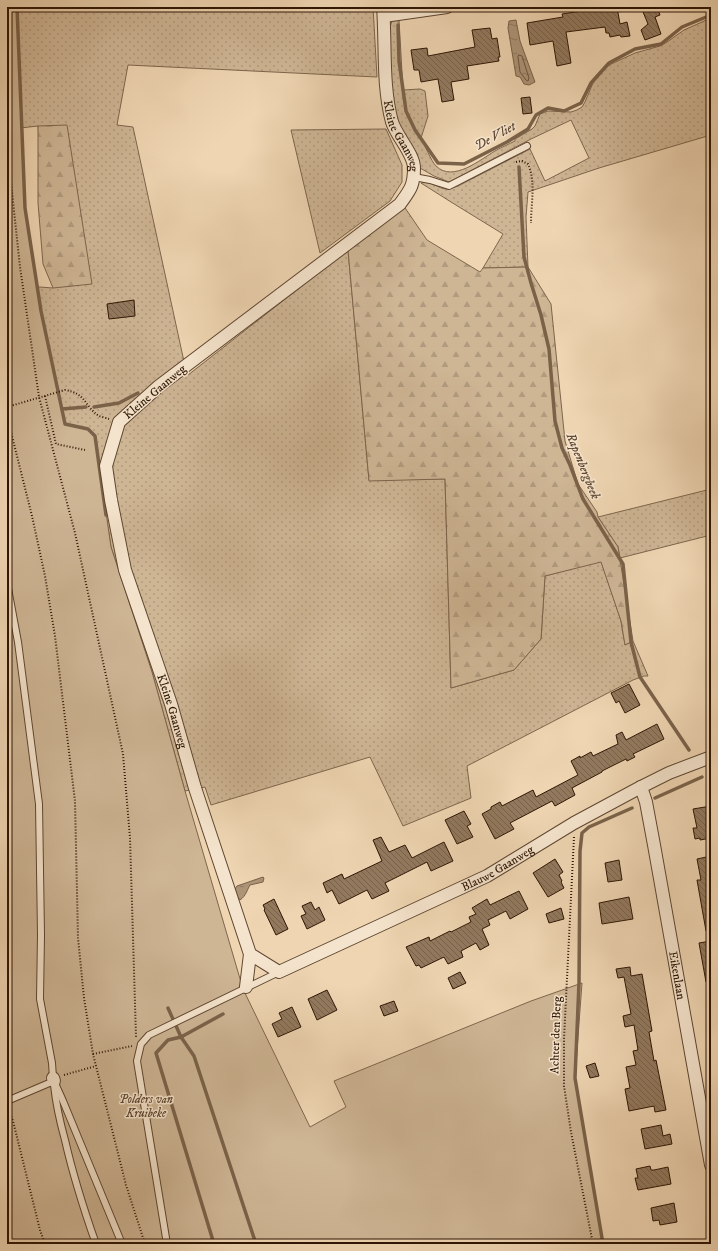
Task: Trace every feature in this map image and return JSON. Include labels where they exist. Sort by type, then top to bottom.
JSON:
[{"type":"street","points":[[384,11],[446,7]]},
{"type":"street","name":"Kleine Gaanweg","points":[[246,987],[250,954],[194,788],[171,704],[125,570],[106,466],[119,422],[159,386],[400,204],[411,189],[414,177],[414,166],[411,156],[393,124],[388,104],[385,83],[384,11]]},
{"type":"street","name":"Blauwe Gaanweg","points":[[279,972],[487,876],[574,823],[641,787],[669,773],[711,757]]},
{"type":"street","name":"Eikenlaan","points":[[641,787],[646,802],[654,845],[711,1165]]},
{"type":"street","points":[[250,954],[279,972]]},
{"type":"lane","points":[[414,177],[449,186],[527,146]]},
{"type":"lane","points":[[7,583],[18,642],[39,804],[41,935],[40,999],[52,1064],[55,1100],[87,1220],[96,1244]]},
{"type":"lane","points":[[166,1244],[137,1061],[141,1044],[149,1035],[279,972]]},
{"type":"lane","points":[[7,1101],[53,1080]]},
{"type":"lane","points":[[53,1080],[122,1244]]},
{"type":"path","points":[[7,146],[20,267],[39,398],[76,533],[123,754],[130,838],[136,1040],[141,1044]]},
{"type":"path","points":[[515,162],[522,161],[528,164],[531,170],[531,223]]},
{"type":"path","points":[[7,407],[65,390],[82,397],[99,416],[119,422]]},
{"type":"path","points":[[45,396],[56,444],[84,450]]},
{"type":"path","points":[[7,416],[45,576],[55,636],[75,801],[78,938],[84,998],[93,1054],[126,1185],[145,1244]]},
{"type":"path","name":"Achter den Berg","points":[[574,823],[564,1086],[571,1132],[593,1244]]},
{"type":"path","points":[[93,1054],[141,1044]]},
{"type":"path","points":[[53,1080],[96,1066]]},
{"type":"path","points":[[7,1105],[13,1121],[40,1230],[45,1244]]},
{"type":"green space","points":[[7,7],[373,7],[377,77],[128,65],[117,125],[133,127],[188,375],[348,250],[369,480],[445,479],[451,688],[514,670],[541,639],[545,576],[601,561],[621,621],[625,645],[633,641],[648,676],[633,680],[467,766],[471,798],[403,826],[370,757],[211,805],[205,787],[185,791],[152,672],[111,547],[106,515],[79,505],[26,286],[53,288],[38,126],[11,129]]},
{"type":"green space","name":"Polders van Kruibeke","points":[[7,7],[17,7],[25,208],[41,311],[65,424],[88,429],[95,436],[111,547],[152,672],[243,989],[310,1127],[346,1107],[334,1081],[531,1001],[582,983],[575,1078],[603,1244],[7,1244]]},
{"type":"green space","points":[[711,18],[711,135],[599,168],[528,192],[526,217],[528,267],[483,268],[503,234],[421,183],[429,183],[444,189],[458,186],[530,149],[545,181],[589,158],[571,120],[449,182],[420,168],[397,122],[392,96],[389,30],[392,21],[399,20],[403,90],[420,89],[425,91],[428,116],[421,138],[434,164],[443,171],[450,172],[467,168],[515,141],[515,139],[535,126],[540,114],[548,111],[571,112],[582,107],[593,83],[609,65],[635,53],[660,46],[684,30]]},
{"type":"green space","points":[[67,125],[92,284],[53,288],[43,264],[38,203],[38,126]]},
{"type":"green space","points":[[386,129],[402,165],[402,182],[390,201],[320,253],[291,130]]},
{"type":"green space","points":[[403,205],[427,240],[480,272],[483,268],[528,267],[551,304],[565,441],[578,484],[618,547],[633,641],[625,645],[621,621],[601,562],[545,576],[541,639],[514,670],[451,688],[445,479],[369,481],[348,250]]},
{"type":"green space","points":[[711,489],[711,535],[620,558],[618,547],[598,517]]},
{"type":"water","points":[[516,20],[520,41],[535,82],[529,85],[524,84],[520,77],[516,76],[508,28],[509,21]]},
{"type":"water","points":[[263,877],[263,882],[250,885],[245,895],[240,900],[235,889],[237,886]]},
{"type":"building","points":[[607,7],[617,7],[620,24],[627,22],[630,36],[621,37],[620,35],[610,37],[609,33],[606,33],[605,27],[566,32],[571,63],[557,66],[553,41],[530,45],[527,23],[563,17],[562,14]]},
{"type":"building","points":[[641,7],[657,7],[660,15],[655,17],[661,34],[645,40],[641,30],[648,24]]},
{"type":"building","points":[[490,28],[492,39],[497,38],[500,57],[498,57],[499,61],[467,66],[469,79],[451,82],[454,100],[442,102],[438,79],[421,82],[419,70],[414,70],[411,50],[427,48],[428,56],[475,47],[472,30]]},
{"type":"building","points":[[530,97],[532,113],[523,114],[521,98]]},
{"type":"building","points":[[134,300],[135,316],[109,319],[107,304]]},
{"type":"building","points":[[629,684],[640,705],[625,713],[619,701],[616,703],[611,693]]},
{"type":"building","points":[[657,724],[664,739],[633,754],[635,757],[627,761],[626,759],[572,788],[575,795],[555,806],[552,801],[510,823],[514,829],[495,839],[482,814],[491,809],[491,807],[500,802],[502,806],[533,790],[536,797],[578,775],[571,761],[591,752],[593,756],[618,744],[616,735],[622,732],[626,740]]},
{"type":"building","points":[[711,806],[711,838],[700,840],[700,838],[695,839],[693,828],[697,828],[693,809]]},
{"type":"building","points":[[464,811],[471,824],[467,826],[473,837],[457,844],[445,820]]},
{"type":"building","points":[[381,837],[389,852],[405,845],[412,858],[444,842],[453,861],[431,871],[427,862],[385,883],[389,891],[372,899],[367,890],[339,904],[332,890],[327,893],[323,883],[342,874],[344,879],[382,861],[373,840]]},
{"type":"building","points":[[711,856],[711,930],[706,931],[697,880],[701,880],[697,859]]},
{"type":"building","points":[[555,859],[563,872],[559,875],[564,888],[548,897],[533,873]]},
{"type":"building","points":[[619,860],[622,880],[608,882],[605,863]]},
{"type":"building","points":[[519,891],[528,909],[510,919],[506,911],[488,920],[490,925],[482,929],[489,945],[480,950],[476,943],[461,951],[463,957],[448,964],[444,957],[421,968],[419,965],[416,966],[406,947],[429,937],[430,941],[471,922],[469,917],[476,914],[472,908],[487,899],[490,905]]},
{"type":"building","points":[[629,897],[633,919],[602,924],[599,903]]},
{"type":"building","points":[[274,899],[288,929],[276,935],[263,905]]},
{"type":"building","points":[[311,902],[315,910],[319,907],[325,920],[307,929],[301,916],[306,914],[302,906]]},
{"type":"building","points":[[561,908],[564,919],[549,923],[546,914]]},
{"type":"building","points":[[711,941],[711,981],[706,982],[699,943]]},
{"type":"building","points":[[630,967],[631,976],[642,974],[652,1031],[649,1032],[654,1061],[656,1060],[666,1110],[655,1112],[654,1106],[629,1111],[625,1089],[630,1088],[626,1067],[636,1065],[633,1051],[638,1050],[634,1025],[625,1027],[623,1016],[631,1014],[624,977],[618,978],[616,969]]},
{"type":"building","points":[[460,972],[466,983],[453,989],[448,978]]},
{"type":"building","points":[[327,990],[337,1010],[317,1020],[308,999]]},
{"type":"building","points":[[394,1001],[398,1011],[384,1016],[380,1006]]},
{"type":"building","points":[[292,1007],[301,1027],[278,1037],[272,1024],[282,1019],[279,1013]]},
{"type":"building","points":[[595,1063],[599,1076],[590,1078],[586,1066]]},
{"type":"building","points":[[661,1125],[663,1136],[670,1134],[672,1144],[645,1149],[641,1129]]},
{"type":"building","points":[[650,1166],[651,1170],[668,1167],[671,1184],[638,1190],[635,1178],[638,1178],[636,1169]]},
{"type":"building","points":[[674,1203],[677,1222],[660,1225],[659,1220],[653,1221],[651,1208]]},
{"type":"waterway","points":[[17,7],[25,208],[41,311],[65,424],[88,429],[95,436],[106,515]]},
{"type":"waterway","name":"De Vliet","points":[[398,25],[399,61],[406,111],[415,130],[438,163],[464,164],[507,142],[528,129],[536,115],[548,108],[564,111],[581,103],[591,83],[609,63],[635,49],[661,44],[682,27],[711,15]]},
{"type":"waterway","name":"Rapenbergbeek","points":[[519,167],[524,257],[549,349],[555,421],[562,448],[583,499],[623,564],[631,642],[640,677],[689,750]]},
{"type":"waterway","points":[[94,407],[119,403],[138,393]]},
{"type":"waterway","points":[[62,409],[86,407]]},
{"type":"waterway","points":[[655,798],[702,777]]},
{"type":"waterway","points":[[603,1244],[575,1078],[579,983],[580,851],[582,833],[589,827],[632,808]]},
{"type":"waterway","points":[[168,1008],[181,1037],[223,1014]]},
{"type":"waterway","points":[[214,1244],[156,1053],[168,1040],[181,1037],[194,1056],[256,1244]]}]
